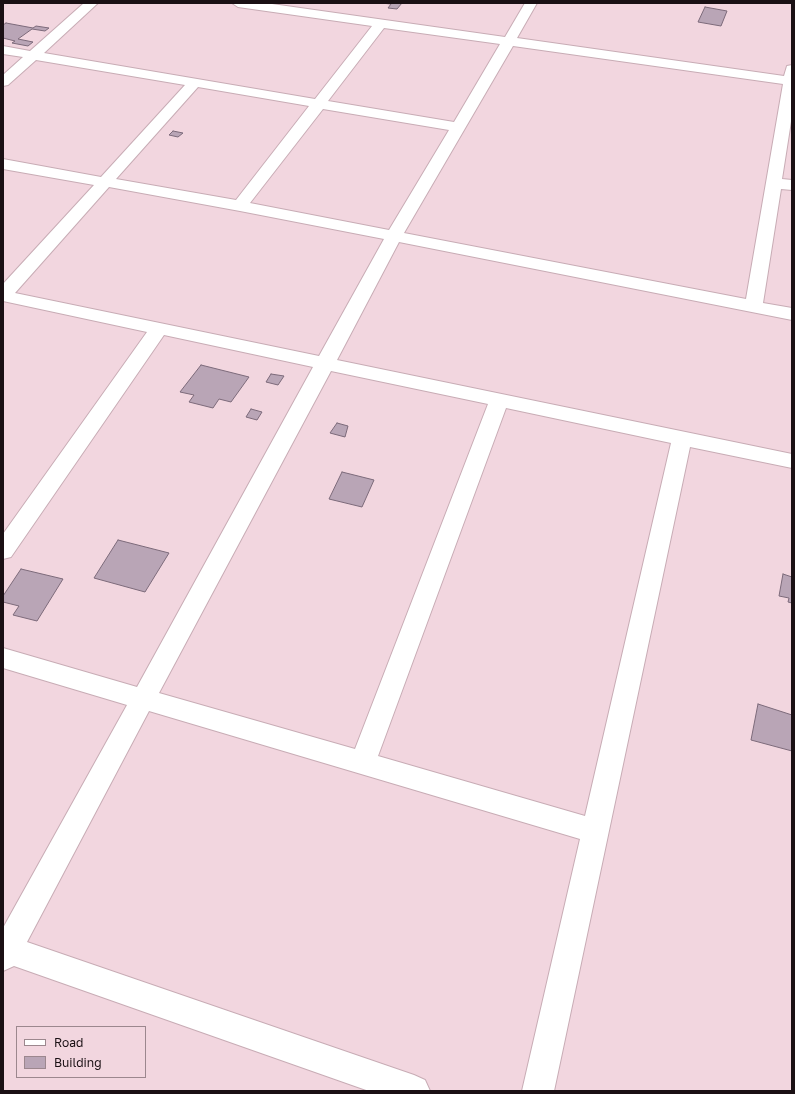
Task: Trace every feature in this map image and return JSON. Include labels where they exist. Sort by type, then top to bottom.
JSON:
[{"type":"street","points":[[3,82],[92,3]]},
{"type":"street","points":[[238,3],[508,41],[791,77],[754,306]]},
{"type":"street","points":[[414,1091],[4,952],[394,236],[530,3]]},
{"type":"street","points":[[240,206],[381,23]]},
{"type":"street","points":[[3,50],[457,127]]},
{"type":"street","points":[[196,82],[3,296],[792,461]]},
{"type":"street","points":[[3,164],[240,206],[792,314]]},
{"type":"street","points":[[774,183],[792,185]]},
{"type":"street","points":[[3,551],[159,329]]},
{"type":"street","points":[[363,763],[499,400]]},
{"type":"street","points":[[538,1091],[682,438]]},
{"type":"street","points":[[3,658],[595,831]]},
{"type":"building","points":[[381,3],[402,3],[397,9],[388,8],[391,4]]},
{"type":"building","points":[[705,7],[727,11],[721,26],[698,22]]},
{"type":"building","points":[[6,23],[33,28],[36,26],[49,28],[45,31],[32,29],[18,39],[33,42],[28,46],[12,43],[15,41],[3,38],[3,25]]},
{"type":"building","points":[[173,131],[183,133],[178,137],[169,135]]},
{"type":"building","points":[[201,365],[249,377],[231,402],[219,399],[213,408],[189,402],[194,395],[180,392]]},
{"type":"building","points":[[271,374],[284,376],[278,385],[266,382]]},
{"type":"building","points":[[251,409],[262,412],[257,420],[246,417]]},
{"type":"building","points":[[337,423],[348,426],[345,437],[330,433]]},
{"type":"building","points":[[342,472],[374,480],[362,507],[329,499]]},
{"type":"building","points":[[118,540],[169,553],[145,592],[94,578]]},
{"type":"building","points":[[21,569],[63,579],[37,621],[13,615],[19,606],[3,602],[3,596]]},
{"type":"building","points":[[783,574],[792,577],[792,603],[788,602],[789,598],[779,596]]},
{"type":"building","points":[[758,704],[792,715],[792,751],[751,740]]}]
